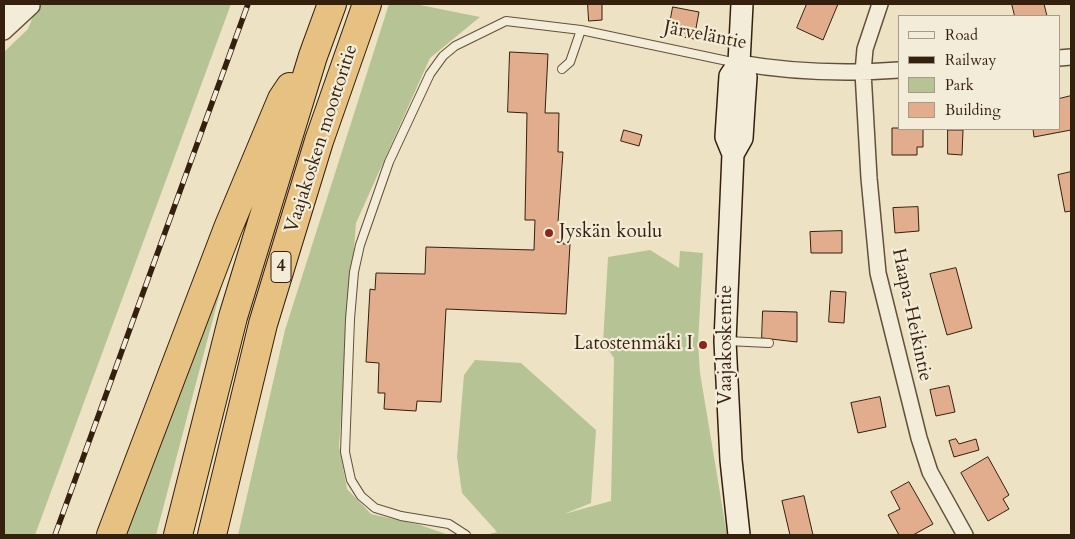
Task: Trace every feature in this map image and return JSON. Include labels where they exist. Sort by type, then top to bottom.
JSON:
[{"type":"highway","name":"Vaajakosken moottoritie","points":[[178,535],[233,318],[313,56],[332,4]]},
{"type":"highway","name":"Vaajakosken moottoritie","points":[[212,535],[263,324],[319,141],[367,4]]},
{"type":"highway","points":[[111,535],[254,163],[282,99],[313,56]]},
{"type":"main road","name":"Vaajakoskentie","points":[[740,535],[731,460],[725,341],[733,154],[742,138],[746,77],[739,64],[742,4]]},
{"type":"street","name":"Haapa-Heikintie","points":[[880,4],[865,49],[864,72],[869,178],[878,272],[919,438],[930,472],[965,535]]},
{"type":"street","points":[[4,13],[28,5]]},
{"type":"street","points":[[4,32],[28,5]]},
{"type":"street","name":"Järveläntie","points":[[739,64],[764,68],[864,72],[898,70]]},
{"type":"lane","name":"Järveläntie","points":[[466,535],[450,524],[401,516],[376,508],[362,496],[351,480],[345,452],[354,272],[369,215],[389,162],[430,74],[443,56],[455,46],[506,21],[580,30],[739,64]]},
{"type":"lane","points":[[562,69],[570,62],[580,30]]},
{"type":"lane","points":[[725,341],[769,343]]},
{"type":"green space","points":[[38,4],[231,4],[35,535],[4,535],[4,52],[28,29]]},
{"type":"green space","points":[[389,4],[415,4],[480,17],[430,58],[356,223],[339,446],[347,489],[371,514],[420,525],[449,535],[238,535],[285,330]]},
{"type":"green space","points":[[650,250],[679,268],[680,251],[703,253],[698,343],[700,373],[727,535],[485,535],[497,532],[462,493],[457,457],[464,375],[475,360],[521,363],[596,430],[591,503],[564,514],[611,501],[614,358],[603,343],[608,257]]},
{"type":"green space","points":[[224,277],[156,535],[122,535]]},
{"type":"building","points":[[588,4],[602,4],[602,20],[589,21]]},
{"type":"building","points":[[807,4],[838,4],[823,40],[797,28]]},
{"type":"building","points":[[1012,4],[1044,4],[1047,15],[1015,15]]},
{"type":"building","points":[[673,7],[699,12],[694,39],[668,34]]},
{"type":"building","name":"Jyskän koulu","points":[[510,52],[548,54],[545,113],[559,113],[558,152],[563,152],[558,222],[564,222],[563,244],[570,244],[566,314],[446,309],[441,402],[417,401],[416,411],[384,409],[385,393],[378,393],[379,363],[366,362],[370,289],[375,290],[376,273],[425,274],[426,247],[534,250],[535,220],[525,220],[527,113],[508,112]]},
{"type":"building","points":[[1071,96],[1071,130],[1034,137],[1033,130],[1060,130],[1060,99]]},
{"type":"building","points":[[892,128],[898,128],[898,130],[923,130],[923,147],[917,147],[917,155],[892,155]]},
{"type":"building","points":[[624,130],[642,135],[639,146],[621,141]]},
{"type":"building","points":[[948,130],[963,130],[962,155],[948,154]]},
{"type":"building","points":[[1071,172],[1071,211],[1065,212],[1058,175]]},
{"type":"building","points":[[918,207],[919,231],[895,233],[893,208]]},
{"type":"building","points":[[842,231],[842,253],[811,253],[810,232]]},
{"type":"building","points":[[956,268],[972,328],[947,335],[930,274]]},
{"type":"building","points":[[831,291],[846,292],[844,323],[829,322]]},
{"type":"building","points":[[763,311],[797,312],[797,342],[762,338]]},
{"type":"building","points":[[949,386],[955,412],[936,416],[930,390]]},
{"type":"building","points":[[880,397],[886,427],[858,433],[851,403]]},
{"type":"building","points":[[956,439],[959,444],[976,439],[979,450],[954,457],[949,441]]},
{"type":"building","points":[[988,457],[1009,495],[1003,499],[1009,509],[988,521],[961,473]]},
{"type":"building","points":[[909,482],[933,524],[913,535],[899,535],[888,515],[900,509],[891,492]]},
{"type":"building","points":[[804,496],[813,535],[790,535],[782,501]]},
{"type":"railway","points":[[55,535],[248,4]]},
{"type":"place","name":"Jyskän koulu","points":[[549,233]]},
{"type":"place","name":"Latostenmäki I","points":[[703,345]]}]
